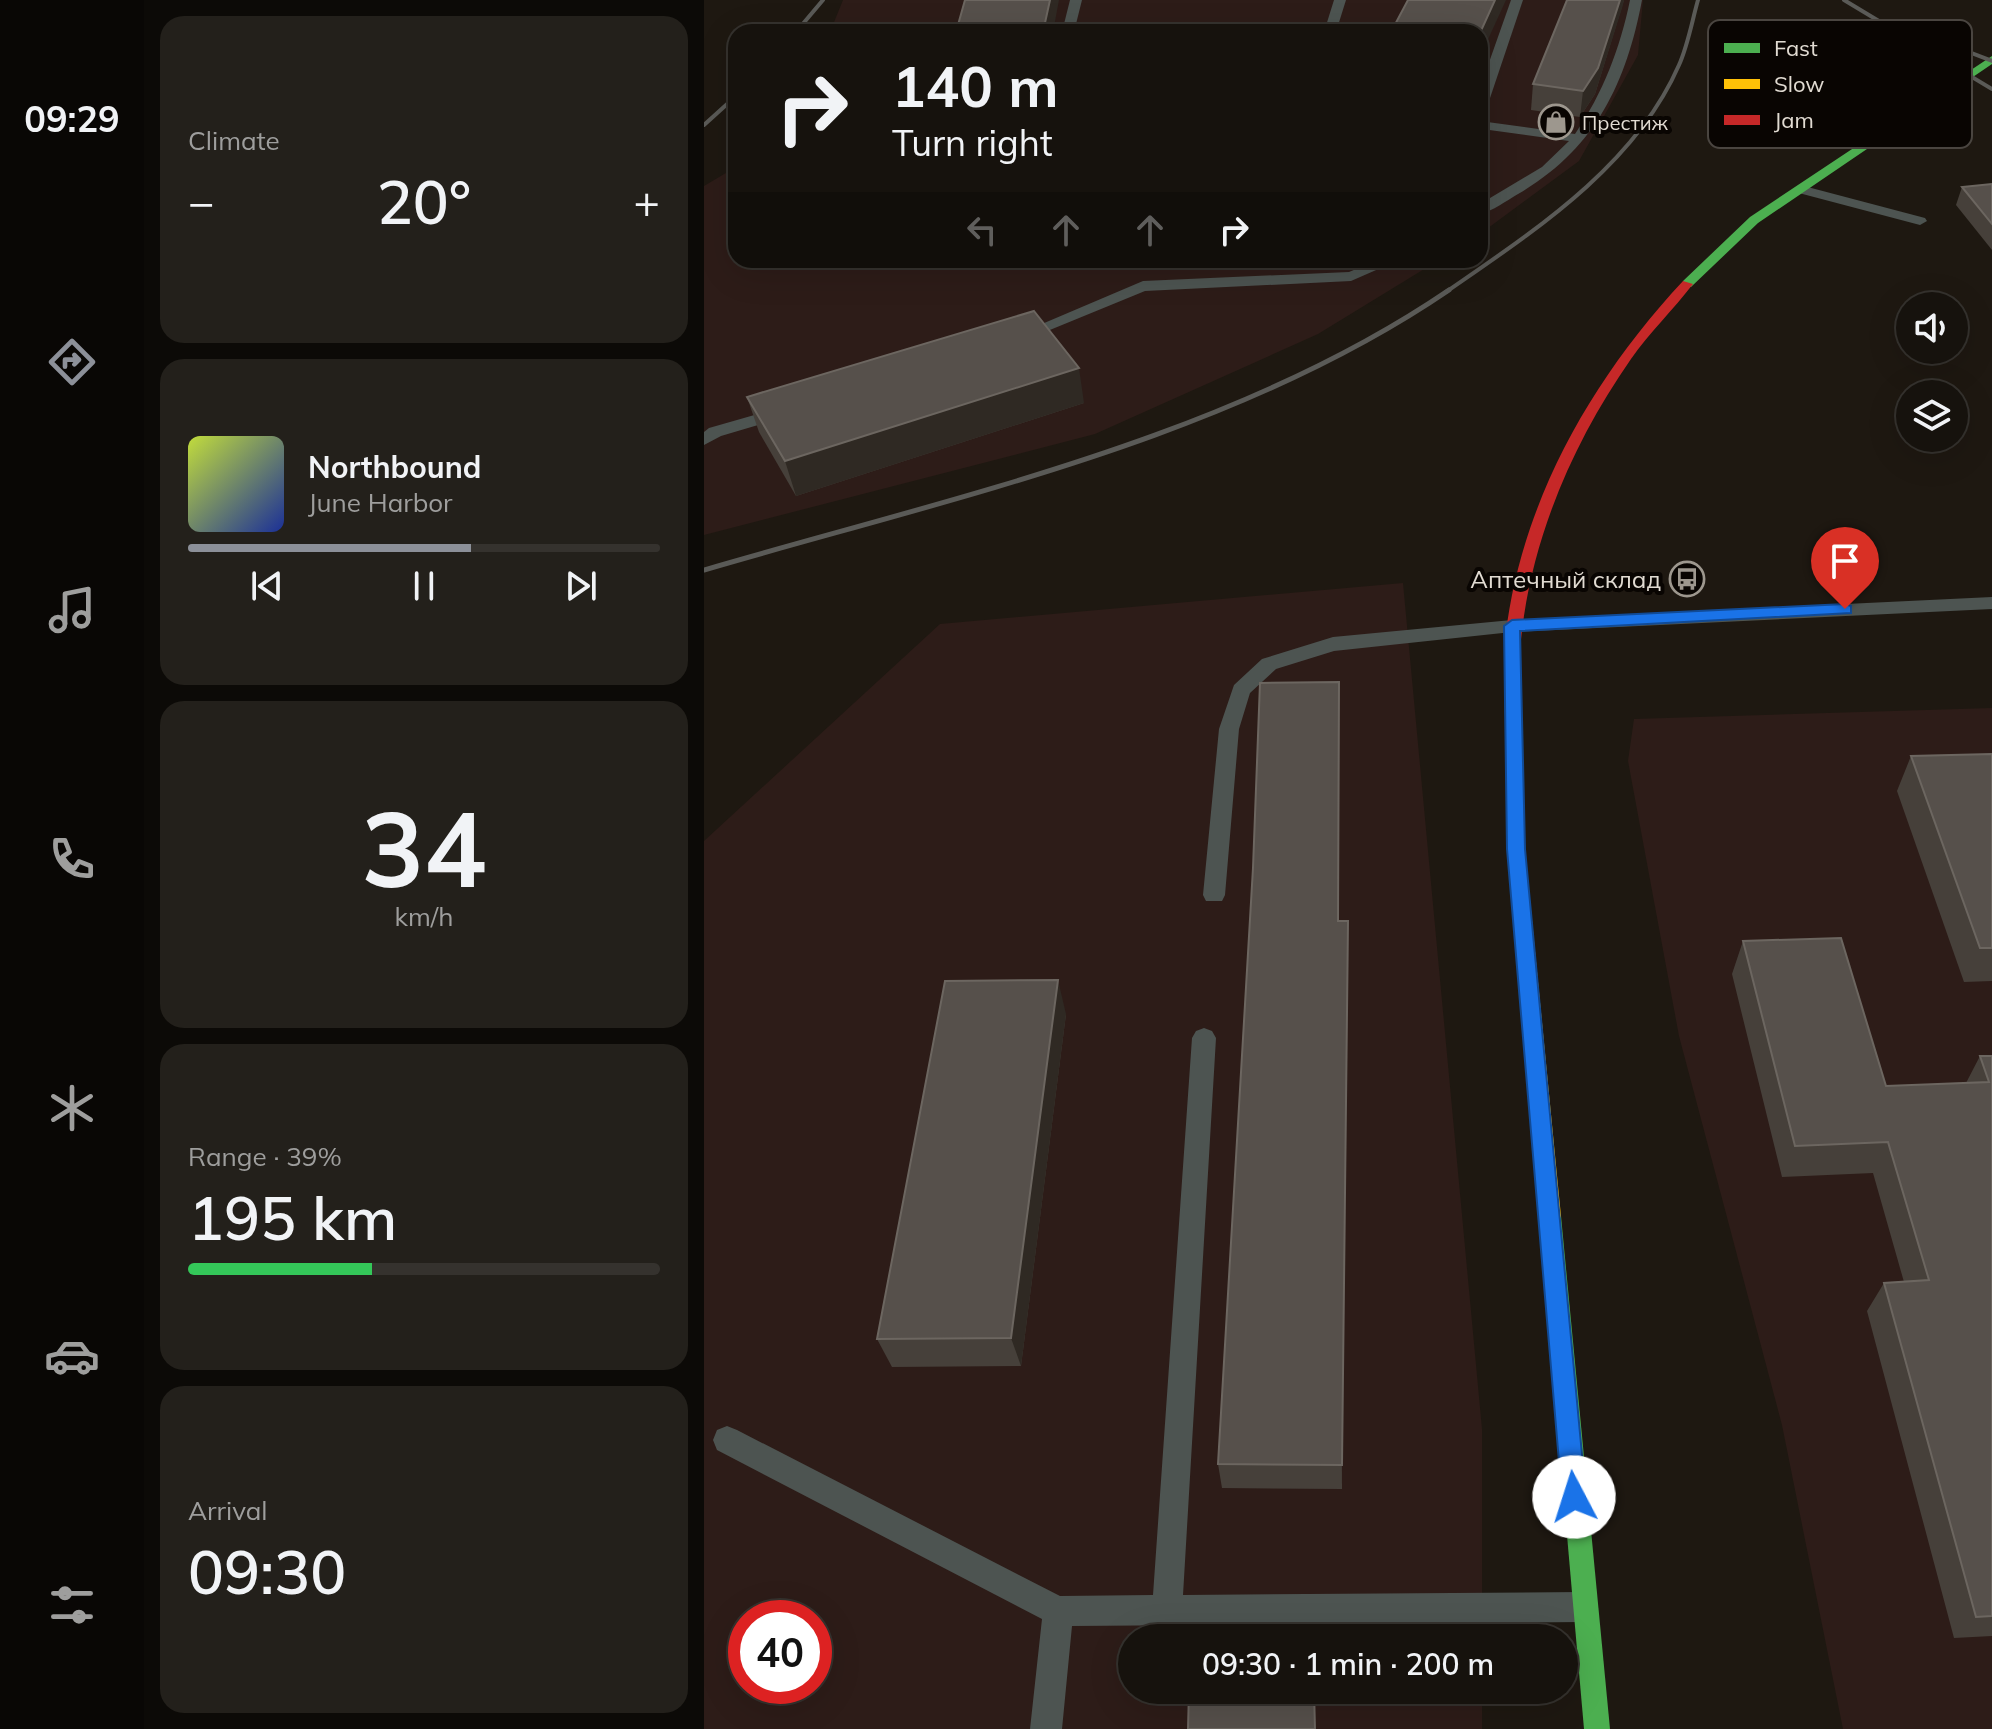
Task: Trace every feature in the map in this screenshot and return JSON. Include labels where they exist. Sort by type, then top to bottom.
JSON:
[{"type":"street","points":[[1972,73],[1992,59]]},
{"type":"street","points":[[1597,1729],[1516,849],[1512,626],[1539,520],[1588,413],[1667,303],[1754,220],[1861,148]]},
{"type":"lane","points":[[1070,24],[1076,0]]},
{"type":"lane","points":[[1332,24],[1340,0]]},
{"type":"lane","points":[[1488,84],[1517,0]]},
{"type":"lane","points":[[1488,205],[1563,157],[1607,94],[1629,43],[1636,0]]},
{"type":"lane","points":[[1488,126],[1576,138]]},
{"type":"lane","points":[[1800,189],[1920,221]]},
{"type":"lane","points":[[1000,345],[1143,286],[1351,276],[1371,268]]},
{"type":"lane","points":[[704,440],[715,432],[805,405]]},
{"type":"lane","points":[[1214,895],[1229,729],[1241,690],[1269,664],[1333,644],[1512,626],[1992,603]]},
{"type":"lane","points":[[1167,1611],[1204,1038]]},
{"type":"lane","points":[[727,1440],[1058,1611],[1584,1606]]},
{"type":"lane","points":[[1046,1729],[1058,1611]]},
{"type":"shaded area","points":[[843,0],[1643,0],[1638,55],[1579,161],[1488,228],[1488,24],[833,24]]},
{"type":"shaded area","points":[[728,172],[728,268],[1426,268],[1318,334],[1095,434],[704,535],[704,186]]},
{"type":"shaded area","points":[[1403,583],[1482,1429],[1482,1624],[1118,1624],[1118,1704],[1482,1704],[1482,1729],[704,1729],[704,841],[940,624]]},
{"type":"shaded area","points":[[1992,708],[1992,1729],[1843,1729],[1782,1425],[1679,1036],[1628,761],[1634,719]]},
{"type":"building","points":[[965,0],[1050,0],[1045,24],[958,24]]},
{"type":"building","points":[[1408,0],[1495,0],[1484,24],[1395,24]]},
{"type":"building","points":[[1567,0],[1620,0],[1598,68],[1583,91],[1533,84]]},
{"type":"building","points":[[1992,184],[1992,224],[1962,187]]},
{"type":"building","points":[[1034,311],[1079,368],[785,461],[747,397]]},
{"type":"building","points":[[1339,682],[1338,921],[1348,921],[1342,1465],[1218,1464],[1253,868],[1260,683]]},
{"type":"building","points":[[1992,754],[1992,948],[1980,948],[1911,756]]},
{"type":"building","points":[[1841,938],[1886,1086],[1989,1082],[1980,1056],[1992,1056],[1992,1616],[1976,1617],[1884,1283],[1929,1280],[1888,1142],[1795,1146],[1743,941]]},
{"type":"building","points":[[1058,980],[1011,1338],[877,1339],[945,981]]},
{"type":"building","points":[[1189,1704],[1314,1704],[1315,1729],[1188,1729]]},
{"type":"railway","points":[[803,24],[823,0]]},
{"type":"railway","points":[[1488,263],[1579,194],[1636,134],[1660,101],[1679,65],[1698,0]]},
{"type":"railway","points":[[1844,0],[1877,20]]},
{"type":"railway","points":[[1972,53],[1992,61]]},
{"type":"railway","points":[[1972,77],[1992,89]]},
{"type":"railway","points":[[704,125],[728,103]]},
{"type":"railway","points":[[1448,291],[1480,268]]},
{"type":"railway","points":[[704,570],[992,488],[1184,424],[1276,386],[1365,342],[1448,291]]},
{"type":"traffic: fast","points":[[1972,73],[1992,59]]},
{"type":"traffic: fast","points":[[1687,284],[1754,220],[1860,148]]},
{"type":"traffic: fast","points":[[1550,1216],[1597,1729]]},
{"type":"traffic: slow","points":[[1512,651],[1516,849],[1550,1216]]},
{"type":"traffic: jam","points":[[1512,651],[1516,606],[1527,557],[1568,454],[1625,358],[1656,317],[1687,284]]},
{"type":"place","name":"Престиж","points":[[1556,122]]},
{"type":"place","name":"Аптечный склад","points":[[1687,579]]},
{"type":"route","points":[[1574,1497],[1516,849],[1512,626],[1845,609]]}]
